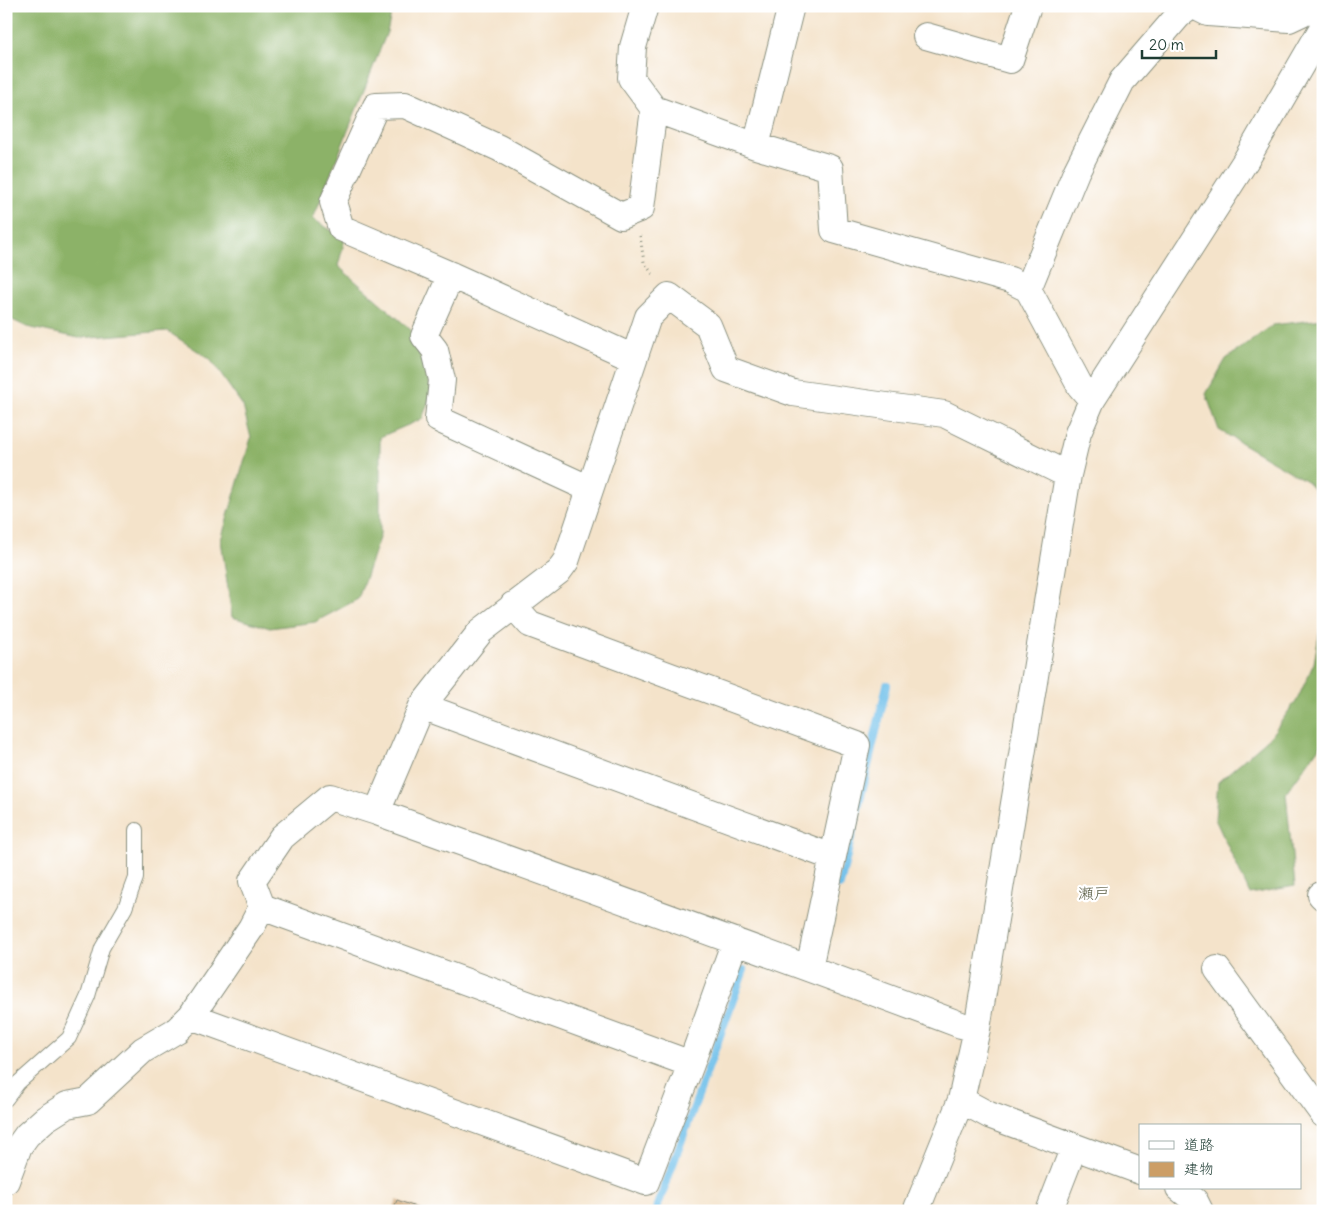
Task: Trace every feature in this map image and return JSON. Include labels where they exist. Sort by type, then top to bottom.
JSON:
[{"type":"street","points":[[645,6],[633,47],[631,78],[654,109],[756,146],[830,168],[834,230],[1010,280],[1028,289],[1080,386],[1092,400]]},
{"type":"street","points":[[756,146],[791,6]]},
{"type":"street","points":[[926,36],[1010,60],[1028,6]]},
{"type":"street","points":[[1028,289],[1076,172],[1122,81],[1178,16],[1193,6],[1208,13],[1289,19],[1306,12],[1323,9]]},
{"type":"street","points":[[916,1211],[961,1100],[977,1029],[1068,475],[1078,433],[1092,400],[1246,160],[1323,27]]},
{"type":"street","points":[[634,358],[451,275],[340,228],[333,202],[376,106],[404,105],[499,148],[621,216],[641,208],[654,109]]},
{"type":"street","points":[[451,275],[424,336],[435,350],[442,380],[438,419],[590,490]]},
{"type":"street","points":[[376,812],[422,706],[481,631],[558,572],[566,561],[648,317],[669,296],[708,325],[726,369],[793,393],[944,414],[1068,475]]},
{"type":"street","points":[[513,605],[530,624],[857,745],[809,968]]},
{"type":"street","points":[[422,706],[832,857]]},
{"type":"street","points":[[6,1181],[19,1146],[27,1135],[45,1119],[67,1105],[88,1100],[143,1050],[177,1030],[191,1016],[251,928],[262,907],[252,881],[282,837],[330,797],[735,941],[961,1025],[977,1029]]},
{"type":"street","points":[[262,907],[692,1064]]},
{"type":"street","points":[[191,1016],[646,1182],[692,1064],[735,941]]},
{"type":"street","points":[[1217,969],[1323,1114]]},
{"type":"street","points":[[961,1100],[990,1115],[1139,1171]]},
{"type":"street","points":[[1053,1211],[1050,1209],[1074,1147]]},
{"type":"street","points":[[1181,1190],[1195,1201],[1200,1211]]},
{"type":"lane","points":[[6,1098],[18,1083],[69,1038],[88,996],[102,948],[125,908],[136,878],[136,830]]},
{"type":"path","points":[[641,208],[640,240],[644,262],[669,296]]},
{"type":"green space","points":[[6,6],[393,6],[387,32],[313,219],[345,239],[338,266],[411,330],[432,392],[422,419],[380,437],[380,535],[358,599],[315,622],[270,628],[232,617],[221,540],[251,438],[243,406],[210,359],[167,331],[79,338],[27,327],[6,317]]},
{"type":"green space","points":[[1323,319],[1323,503],[1308,482],[1219,430],[1206,394],[1226,359],[1273,325]]},
{"type":"green space","points":[[1323,614],[1323,742],[1286,793],[1295,886],[1250,894],[1215,819],[1218,782],[1270,737],[1298,698],[1314,663]]},
{"type":"building","points":[[397,1200],[426,1211],[393,1211]]},
{"type":"waterway","points":[[840,885],[887,685]]},
{"type":"waterway","points":[[656,1211],[744,970]]},
{"type":"district","name":"瀬戸","points":[[1094,893]]}]
